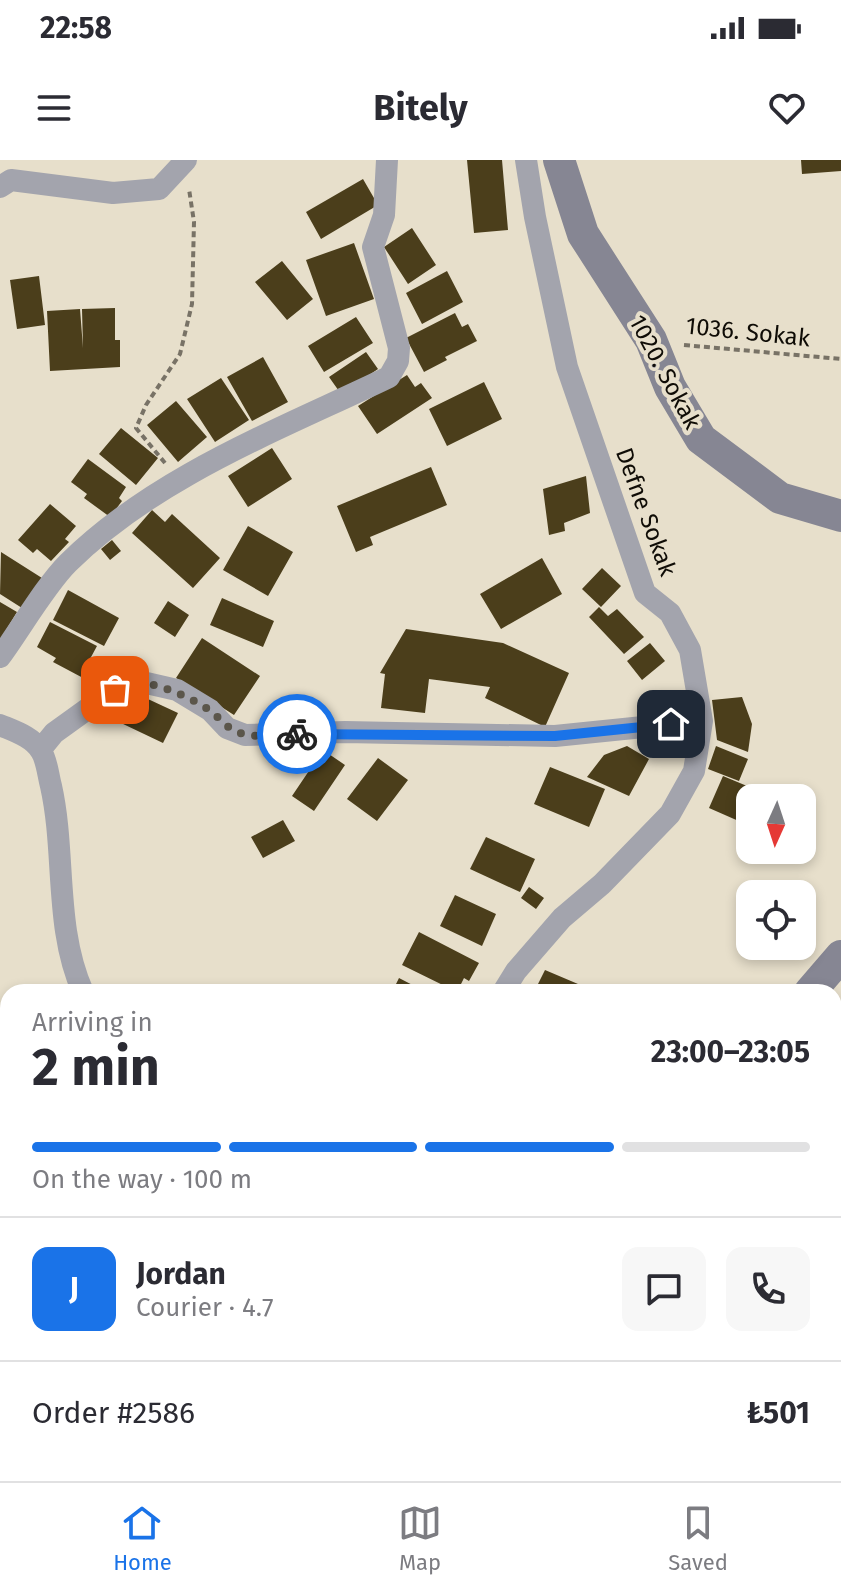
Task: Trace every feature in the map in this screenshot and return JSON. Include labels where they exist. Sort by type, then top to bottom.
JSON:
[{"type":"street","points":[[0,657],[65,566],[97,537],[178,479],[389,377],[398,361],[399,348],[373,247],[384,215],[387,160]]},
{"type":"street","name":"Defne Sokak","points":[[508,984],[562,918],[602,884],[670,814],[694,771],[702,721],[690,650],[670,613],[645,593],[567,367],[538,233],[526,160]]},
{"type":"street","name":"1020. Sokak","points":[[559,160],[583,234],[651,340],[670,387],[701,439],[780,498],[841,516]]},
{"type":"street","points":[[0,187],[11,180],[113,193],[159,189],[186,161]]},
{"type":"street","points":[[41,749],[54,733],[129,679],[177,690],[210,710],[227,728],[245,735],[345,732],[555,736],[702,721]]},
{"type":"street","points":[[0,725],[25,736],[41,749],[56,808],[66,927],[73,970],[79,984]]},
{"type":"street","points":[[817,984],[841,956]]},
{"type":"path","points":[[178,479],[136,428],[146,405],[180,354],[192,304],[194,222],[186,161]]},
{"type":"path","name":"1036. Sokak","points":[[651,340],[841,359]]},
{"type":"building","points":[[467,160],[502,160],[508,230],[474,233]]},
{"type":"building","points":[[801,160],[841,160],[841,171],[802,174]]},
{"type":"building","points":[[363,179],[378,205],[321,239],[306,212]]},
{"type":"building","points":[[412,228],[436,265],[408,284],[384,247]]},
{"type":"building","points":[[354,243],[374,299],[326,316],[306,260]]},
{"type":"building","points":[[282,261],[313,299],[287,320],[255,282]]},
{"type":"building","points":[[447,271],[463,302],[422,324],[406,293]]},
{"type":"building","points":[[39,276],[45,325],[17,329],[10,280]]},
{"type":"building","points":[[115,308],[115,340],[120,340],[120,367],[50,371],[47,311],[80,309],[83,348],[82,309]]},
{"type":"building","points":[[455,313],[462,327],[468,324],[477,341],[424,372],[406,338]]},
{"type":"building","points":[[356,317],[373,343],[324,372],[308,346]]},
{"type":"building","points":[[366,352],[378,369],[341,394],[329,377]]},
{"type":"building","points":[[263,357],[288,402],[252,421],[227,377]]},
{"type":"building","points":[[407,375],[415,387],[421,383],[432,398],[377,434],[358,406]]},
{"type":"building","points":[[221,378],[249,420],[215,442],[187,399]]},
{"type":"building","points":[[484,382],[502,419],[447,446],[429,409]]},
{"type":"building","points":[[176,401],[207,437],[178,462],[147,425]]},
{"type":"building","points":[[121,428],[158,458],[136,485],[99,454]]},
{"type":"building","points":[[272,448],[292,479],[248,507],[228,476]]},
{"type":"building","points":[[88,459],[126,487],[119,498],[122,501],[110,517],[84,498],[87,494],[71,482]]},
{"type":"building","points":[[431,467],[447,505],[370,537],[373,545],[356,552],[337,506]]},
{"type":"building","points":[[586,476],[590,513],[564,523],[565,531],[549,535],[543,489]]},
{"type":"building","points":[[50,504],[76,526],[65,539],[69,542],[51,561],[37,549],[33,553],[18,540]]},
{"type":"building","points":[[152,510],[165,522],[172,514],[220,558],[193,588],[132,533]]},
{"type":"building","points":[[248,526],[293,552],[268,596],[223,570]]},
{"type":"building","points":[[112,540],[121,551],[110,560],[101,549]]},
{"type":"building","points":[[1,552],[42,578],[22,608],[0,594]]},
{"type":"building","points":[[542,558],[562,594],[501,629],[480,594]]},
{"type":"building","points":[[602,568],[621,586],[601,607],[582,589]]},
{"type":"building","points":[[68,590],[119,618],[104,646],[53,620]]},
{"type":"building","points":[[222,598],[274,621],[263,647],[210,625]]},
{"type":"building","points":[[168,601],[189,615],[175,637],[154,623]]},
{"type":"building","points":[[0,602],[17,612],[0,640]]},
{"type":"building","points":[[599,607],[608,616],[617,609],[644,637],[624,654],[589,617]]},
{"type":"building","points":[[50,622],[97,646],[85,679],[53,662],[56,658],[37,647]]},
{"type":"building","points":[[406,629],[503,643],[569,673],[545,727],[485,698],[490,687],[429,679],[425,713],[381,708],[385,674],[380,673]]},
{"type":"building","points":[[202,638],[260,676],[234,715],[176,678]]},
{"type":"building","points":[[650,643],[665,661],[642,680],[627,661]]},
{"type":"building","points":[[135,693],[178,713],[163,743],[121,723]]},
{"type":"building","points":[[742,697],[752,724],[748,752],[717,740],[712,700]]},
{"type":"building","points":[[627,746],[649,759],[629,796],[587,777],[604,755]]},
{"type":"building","points":[[716,746],[748,759],[739,781],[708,769]]},
{"type":"building","points":[[323,750],[345,765],[314,811],[292,796]]},
{"type":"building","points":[[378,758],[408,780],[377,821],[347,799]]},
{"type":"building","points":[[550,767],[605,789],[589,827],[534,804]]},
{"type":"building","points":[[723,776],[742,784],[736,784],[736,820],[709,808]]},
{"type":"building","points":[[283,820],[295,841],[263,858],[251,837]]},
{"type":"building","points":[[486,837],[535,859],[520,892],[470,869]]},
{"type":"building","points":[[529,887],[544,898],[536,909],[521,898]]},
{"type":"building","points":[[455,895],[496,914],[482,946],[440,926]]},
{"type":"building","points":[[419,932],[479,963],[469,981],[464,978],[461,984],[441,984],[402,965]]},
{"type":"building","points":[[545,970],[578,984],[538,984]]},
{"type":"building","points":[[399,978],[411,984],[396,984]]},
{"type":"way so far","points":[[115,690],[129,679],[177,690],[210,710],[227,728],[245,735],[297,734]]},
{"type":"route","points":[[297,734],[555,736],[671,724]]}]
